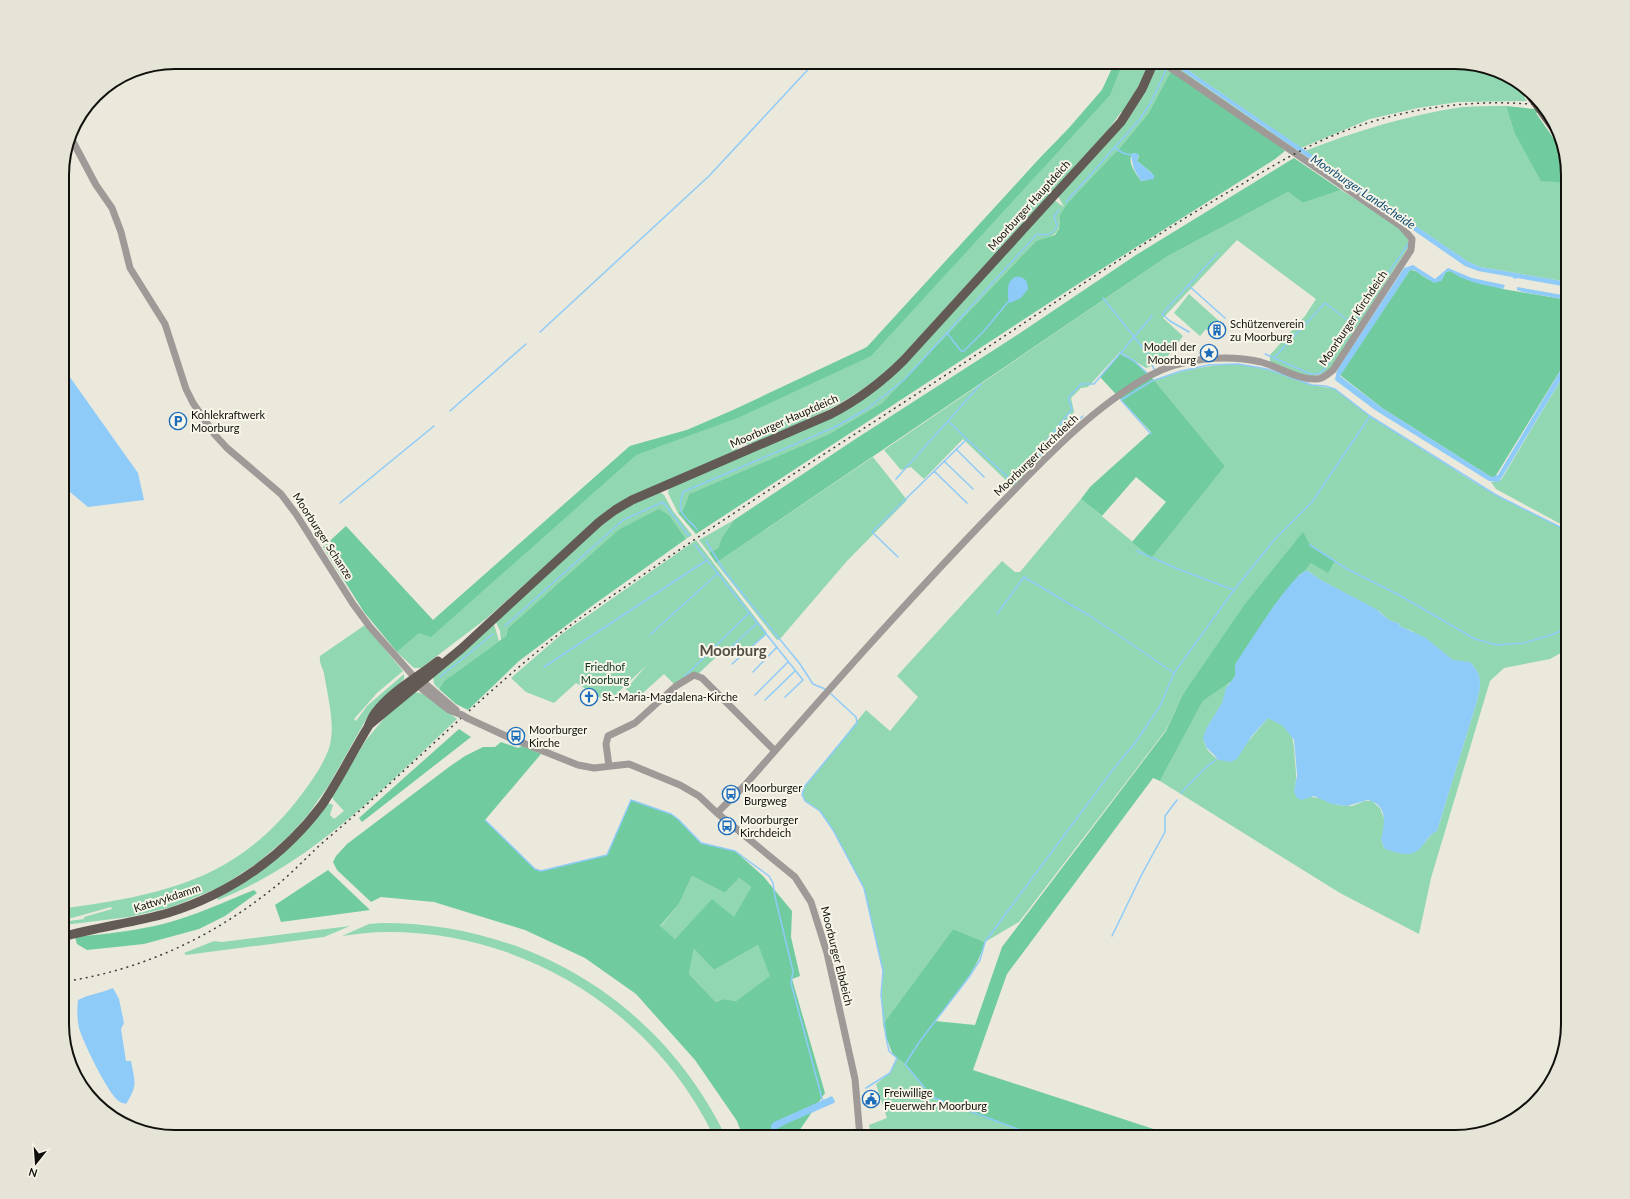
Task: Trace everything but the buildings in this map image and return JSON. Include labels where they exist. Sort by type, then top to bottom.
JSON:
[{"type":"main road","name":"Moorburger Hauptdeich","points":[[418,681],[461,649],[600,522],[620,506],[831,414],[854,402],[882,381],[909,354],[1121,122],[1142,89],[1151,69]]},
{"type":"main road","name":"Kattwykdamm","points":[[69,935],[186,907],[217,894],[251,874],[282,849],[310,820],[334,787],[375,714],[382,705],[418,681]]},
{"type":"street","name":"Moorburger Kirchdeich","points":[[717,813],[775,751],[923,585],[1016,488],[1053,451],[1123,391],[1152,375],[1187,362],[1221,358],[1262,362],[1308,379],[1319,379],[1327,376],[1333,370],[1410,252],[1413,244],[1410,236],[1401,226],[1172,69]]},
{"type":"street","name":"Moorburger Schanze","points":[[74,144],[96,185],[112,208],[121,232],[130,268],[165,324],[186,389],[193,403],[212,431],[227,448],[263,477],[285,498],[353,604],[374,632],[418,681]]},
{"type":"street","points":[[609,766],[606,744],[608,736],[635,723],[676,686],[691,676],[697,675],[775,751]]},
{"type":"street","name":"Moorburger Elbdeich","points":[[418,681],[464,717],[504,736],[578,765],[594,768],[629,764],[695,793],[717,813],[788,870],[802,886],[812,902],[827,953],[848,1046],[854,1079],[859,1130]]},
{"type":"green space","points":[[1112,69],[1148,69],[1124,113],[1121,112],[1109,129],[902,356],[876,379],[849,398],[820,414],[762,439],[736,447],[738,450],[636,494],[609,509],[487,618],[421,668],[414,668],[397,652],[630,446],[687,430],[804,381],[867,347],[1069,128],[1102,90]]},
{"type":"green space","points":[[1112,69],[1120,69],[1110,95],[871,356],[740,417],[636,455],[431,637],[419,633],[397,652],[364,612],[323,547],[346,526],[433,620],[630,446],[687,430],[867,347],[1069,128],[1102,90]]},
{"type":"green space","points":[[1156,69],[1168,69],[1171,71],[1148,114],[1059,221],[1058,230],[1056,233],[1052,236],[1036,241],[882,403],[829,434],[689,494],[683,510],[678,513],[668,493],[669,488],[858,403],[1054,200],[1064,207],[1058,196],[1126,120]]},
{"type":"green space","points":[[1176,69],[1180,69],[1297,150],[1295,152]]},
{"type":"green space","points":[[1186,69],[1462,69],[1476,71],[1502,80],[1521,93],[1527,101],[1458,102],[1418,108],[1370,119],[1301,148]]},
{"type":"green space","points":[[1171,71],[1274,141],[1285,151],[1275,159],[1078,284],[696,534],[678,513],[683,510],[689,494],[829,434],[882,403],[1036,241],[1055,235],[1059,229],[1060,215],[1067,204],[1118,150],[1148,114]],"holes":[[[1135,153],[1139,156],[1137,161],[1152,173],[1147,180],[1141,181],[1131,164],[1132,154]]]},
{"type":"green space","points":[[1479,106],[1506,106],[1514,132],[1561,184],[1561,281],[1480,267],[1467,261],[1305,151],[1363,130],[1402,119],[1443,110]]},
{"type":"green space","points":[[1506,106],[1538,109],[1540,113],[1536,113],[1555,141],[1560,161],[1561,184],[1558,182],[1541,181],[1514,132]]},
{"type":"green space","points":[[1294,158],[1341,190],[1303,203],[1288,192],[1168,256],[716,563],[709,553],[718,548],[722,537],[734,520],[857,438],[1014,337],[1136,255]]},
{"type":"green space","points":[[1341,190],[1399,226],[1408,236],[1409,246],[1331,368],[1324,373],[1309,376],[1294,372],[1270,362],[1270,355],[1305,316],[1316,299],[1237,240],[1163,318],[1183,336],[1164,361],[1146,368],[1120,352],[1088,387],[1081,388],[1071,398],[1074,412],[1045,447],[1037,465],[1014,488],[963,439],[924,479],[911,467],[901,470],[884,450],[1168,256],[1288,192],[1303,203]]},
{"type":"green space","points":[[1410,270],[1418,272],[1426,278],[1435,281],[1441,281],[1446,272],[1450,271],[1503,289],[1561,299],[1561,369],[1495,477],[1491,477],[1382,408],[1340,375]]},
{"type":"green space","points":[[1189,294],[1219,321],[1210,332],[1206,329],[1200,336],[1174,313]]},
{"type":"green space","points":[[1120,354],[1134,361],[1154,380],[1225,466],[1151,558],[1132,542],[1166,502],[1136,477],[1102,516],[1081,499],[1090,487],[1151,432],[1100,377]]},
{"type":"green space","points":[[1238,364],[1267,369],[1312,385],[1335,389],[1370,416],[1472,481],[1561,528],[1561,653],[1550,659],[1504,668],[1490,681],[1431,878],[1419,934],[1340,893],[1160,781],[1203,701],[1229,683],[1223,700],[1208,725],[1204,739],[1205,746],[1210,753],[1219,760],[1245,745],[1268,718],[1276,720],[1287,728],[1293,739],[1296,772],[1294,792],[1309,797],[1321,798],[1337,805],[1352,806],[1365,801],[1372,801],[1380,808],[1385,821],[1385,830],[1381,839],[1384,848],[1396,852],[1407,853],[1417,850],[1432,834],[1437,831],[1477,701],[1480,685],[1478,673],[1472,664],[1453,660],[1412,631],[1399,626],[1400,624],[1389,620],[1380,612],[1319,579],[1308,571],[1305,571],[1311,563],[1335,561],[1310,545],[1182,696],[1166,730],[1019,922],[985,942],[953,929],[883,1024],[881,995],[883,971],[864,888],[833,830],[820,811],[805,801],[802,794],[805,786],[866,710],[890,731],[918,697],[897,676],[1002,561],[1015,572],[1020,572],[1081,499],[1151,557],[1225,466],[1154,380],[1175,373]]},
{"type":"green space","points":[[1561,380],[1561,524],[1496,489],[1491,482],[1501,480]]},
{"type":"green space","points":[[873,457],[907,500],[847,561],[780,639],[777,640],[716,563]]},
{"type":"green space","points":[[660,492],[664,495],[673,511],[692,535],[686,539],[670,516],[618,530],[508,628],[506,636],[501,640],[500,631],[495,620],[615,512]]},
{"type":"green space","points":[[659,509],[670,516],[686,539],[596,603],[519,661],[468,710],[456,704],[439,689],[444,681],[506,636],[508,628],[618,530]]},
{"type":"green space","points":[[734,520],[722,537],[718,548],[709,553],[699,540]]},
{"type":"green space","points":[[1303,532],[1310,545],[1335,561],[1328,573],[1311,563],[1305,571],[1299,575],[1274,606],[1235,665],[1235,676],[1232,681],[1203,701],[1160,781],[1153,778],[1007,974],[973,1070],[1157,1130],[1019,1130],[943,1103],[932,1097],[905,1064],[893,1055],[883,1024],[953,929],[985,942],[970,974],[935,1021],[975,1025],[1002,947],[1166,731],[1182,696],[1245,604]]},
{"type":"green space","name":"Friedhof Moorburg","points":[[696,540],[767,633],[739,658],[728,646],[697,675],[676,686],[664,674],[636,699],[626,689],[647,665],[608,702],[576,683],[554,703],[526,692],[511,678],[563,633]]},
{"type":"green space","points":[[494,624],[499,641],[444,681],[439,689],[434,684],[433,677]]},
{"type":"green space","points":[[365,625],[403,671],[377,693],[354,719],[356,721],[367,706],[404,674],[404,679],[368,716],[329,785],[307,816],[288,837],[256,864],[220,887],[172,907],[129,917],[69,924],[69,921],[84,919],[84,917],[112,909],[111,907],[69,919],[69,908],[103,903],[136,896],[168,888],[198,878],[226,864],[252,846],[278,823],[311,782],[320,768],[330,746],[332,731],[331,715],[320,656]]},
{"type":"green space","points":[[415,692],[424,694],[457,719],[375,796],[316,845],[285,866],[252,885],[218,900],[217,897],[230,890],[328,803],[333,805],[330,815],[334,819],[344,811],[332,796],[366,740],[387,715]]},
{"type":"green space","points":[[459,729],[471,737],[362,822],[359,818]]},
{"type":"green space","points":[[501,742],[518,748],[522,746],[541,754],[485,820],[535,869],[541,871],[607,855],[631,800],[671,814],[679,820],[701,843],[735,851],[763,876],[792,911],[791,937],[800,976],[792,979],[825,1093],[800,1130],[740,1130],[737,1121],[695,1060],[636,994],[585,958],[525,930],[434,902],[381,897],[371,902],[337,870],[333,862],[336,856],[347,844],[449,767],[465,756],[483,747],[495,747]],"holes":[[[692,876],[725,893],[739,878],[751,887],[734,917],[712,899],[675,939],[660,926],[679,904]],[[758,945],[770,976],[736,1001],[723,999],[716,1002],[689,974],[694,949],[714,970]]]},
{"type":"green space","points":[[328,870],[370,910],[281,922],[275,905]]},
{"type":"green space","points":[[692,876],[725,893],[739,878],[751,887],[734,918],[712,900],[675,939],[660,927],[679,904]]},
{"type":"green space","points":[[254,890],[257,893],[225,916],[199,929],[144,944],[87,950],[77,944],[75,937],[130,930],[175,921]]},
{"type":"green space","points":[[382,923],[437,927],[489,938],[539,955],[586,980],[628,1010],[666,1047],[699,1089],[722,1130],[710,1130],[689,1093],[657,1053],[621,1017],[580,988],[536,964],[488,946],[438,935],[387,932],[342,936],[369,924]]},
{"type":"green space","points":[[350,926],[324,937],[186,955],[184,953],[214,941],[222,942]]},
{"type":"green space","points":[[758,945],[771,976],[736,1001],[723,999],[716,1002],[689,974],[694,949],[714,970]]},
{"type":"green space","points":[[897,1058],[905,1064],[933,1097],[1020,1130],[870,1130],[869,1125],[887,1118],[876,1084],[890,1073]]},
{"type":"water","name":"Moorburger Landscheide","points":[[1180,69],[1186,69],[1467,261],[1480,267],[1561,281],[1561,286],[1517,278],[1515,279],[1512,277],[1478,271],[1465,266]]},
{"type":"water","points":[[1133,153],[1139,154],[1137,161],[1154,175],[1154,179],[1141,181],[1134,169],[1131,156]]},
{"type":"water","points":[[1413,265],[1435,279],[1448,268],[1472,278],[1505,285],[1503,289],[1482,284],[1462,278],[1450,271],[1446,272],[1441,281],[1434,283],[1414,270],[1410,270],[1340,376],[1382,408],[1491,477],[1498,475],[1561,370],[1561,380],[1499,482],[1489,481],[1375,410],[1335,380],[1337,370],[1404,268]]},
{"type":"water","points":[[1015,277],[1023,278],[1028,289],[1021,298],[1010,303],[1008,302],[1008,288],[1010,282]]},
{"type":"water","points":[[1517,287],[1561,295],[1561,299],[1523,292],[1517,290]]},
{"type":"water","points":[[69,376],[138,473],[144,500],[88,507],[70,492]]},
{"type":"water","points":[[1305,571],[1308,571],[1319,579],[1376,609],[1389,620],[1400,624],[1399,626],[1426,638],[1453,660],[1470,662],[1479,676],[1480,685],[1477,701],[1437,831],[1428,838],[1418,851],[1413,853],[1399,853],[1384,848],[1381,839],[1384,816],[1379,806],[1374,802],[1368,800],[1347,806],[1332,804],[1314,796],[1302,800],[1297,798],[1294,792],[1297,775],[1294,740],[1283,726],[1268,718],[1251,737],[1237,759],[1231,762],[1219,760],[1206,747],[1203,738],[1206,729],[1222,703],[1226,688],[1235,676],[1235,665],[1279,600],[1289,587]]},
{"type":"water","points":[[113,988],[119,999],[124,1023],[121,1029],[126,1061],[131,1061],[134,1079],[134,1088],[126,1104],[115,1098],[103,1080],[86,1045],[79,1028],[78,1021],[78,1000]]},
{"type":"water","points":[[832,1096],[835,1101],[834,1103],[775,1130],[771,1130],[771,1125],[774,1122]]},
{"type":"waterway","points":[[540,332],[709,176],[808,69]]},
{"type":"waterway","points":[[1066,202],[1140,119],[1151,102],[1166,70]]},
{"type":"waterway","points":[[1115,148],[1123,153],[1131,155]]},
{"type":"waterway","points":[[697,529],[682,513],[680,505],[683,492],[835,427],[867,409],[905,379],[1037,234],[1046,235],[1055,229],[1057,226],[1054,216],[1059,210]]},
{"type":"waterway","points":[[1354,325],[1325,303],[1274,358],[1311,374],[1317,374],[1323,371],[1408,244]]},
{"type":"waterway","points":[[1189,332],[1170,321],[1162,314],[1218,253]]},
{"type":"waterway","points":[[1188,285],[1225,318]]},
{"type":"waterway","points":[[1103,298],[1147,353],[1154,369]]},
{"type":"waterway","points":[[947,333],[961,351],[964,351],[984,331],[1008,302]]},
{"type":"waterway","points":[[1083,416],[1038,457],[1036,456],[1036,449],[1044,444],[1072,409],[1068,398],[1081,384],[1094,384],[1152,316]]},
{"type":"waterway","points":[[450,411],[526,344]]},
{"type":"waterway","points":[[1121,353],[1134,361],[1147,373]]},
{"type":"waterway","points":[[1265,354],[1274,358]]},
{"type":"waterway","points":[[1151,434],[1121,400],[1152,381],[1181,371],[1209,365],[1238,364],[1267,369],[1312,385],[1325,386],[1335,389],[1370,416]]},
{"type":"waterway","points":[[896,479],[981,384]]},
{"type":"waterway","points":[[925,1088],[905,1064],[920,1041],[969,977],[980,960],[985,942],[1115,767],[1135,743],[1160,706],[1174,673],[1234,590],[1274,540],[1312,502],[1370,416],[1496,495],[1561,528]]},
{"type":"waterway","points":[[949,422],[1015,484]]},
{"type":"waterway","points":[[340,503],[434,426]]},
{"type":"waterway","points":[[898,557],[872,532],[967,439]]},
{"type":"waterway","points":[[956,449],[984,477]]},
{"type":"waterway","points":[[944,461],[973,489]]},
{"type":"waterway","points":[[934,471],[967,503]]},
{"type":"waterway","points":[[505,626],[623,520],[663,502],[689,536]]},
{"type":"waterway","points":[[706,541],[725,572],[800,664],[813,684],[825,689]]},
{"type":"waterway","points":[[695,545],[803,680],[785,697]]},
{"type":"waterway","points":[[1310,545],[1347,569],[1399,595],[1475,639],[1497,645],[1524,643],[1561,630]]},
{"type":"waterway","points":[[1137,551],[1178,569],[1234,590]]},
{"type":"waterway","points":[[544,667],[707,560]]},
{"type":"waterway","points":[[650,635],[718,573]]},
{"type":"waterway","points":[[997,614],[1024,577],[1090,616],[1174,673]]},
{"type":"waterway","points":[[684,677],[749,613]]},
{"type":"waterway","points":[[724,654],[757,623]]},
{"type":"waterway","points":[[440,677],[493,634]]},
{"type":"waterway","points":[[732,664],[766,634]]},
{"type":"waterway","points":[[753,672],[777,647]]},
{"type":"waterway","points":[[755,695],[788,662]]},
{"type":"waterway","points":[[765,700],[795,671]]},
{"type":"waterway","points":[[831,694],[856,717],[857,723],[805,786],[802,794],[805,801],[820,811],[833,830],[864,888],[883,971],[881,995],[886,1037],[889,1051],[897,1058],[890,1073],[866,1088]]},
{"type":"waterway","points":[[1181,793],[1205,768],[1217,759]]},
{"type":"waterway","points":[[485,820],[535,869],[541,871],[607,855],[631,800],[671,814],[679,820],[701,843],[735,851],[769,876],[773,883],[793,971],[791,983],[823,1102]]},
{"type":"waterway","points":[[1112,936],[1142,874],[1165,832],[1165,816],[1177,800]]},
{"type":"waterway","points":[[932,1097],[1020,1130]]},
{"type":"railway","points":[[69,981],[92,977],[121,969],[176,949],[202,936],[252,904],[288,876],[321,844],[510,675],[553,639],[585,615],[778,484],[1127,255],[1225,194],[1311,145],[1342,132],[1390,117],[1414,111],[1464,104],[1515,103],[1534,104]]},
{"type":"place","name":"Schützenverein zu Moorburg","points":[[1217,330]]},
{"type":"place","name":"Modell der Moorburg","points":[[1209,353]]},
{"type":"place","name":"Kohlekraftwerk Moorburg","points":[[178,421]]},
{"type":"place","name":"St.-Maria-Magdalena-Kirche","points":[[589,697]]},
{"type":"place","name":"Moorburger Kirche","points":[[516,736]]},
{"type":"place","name":"Moorburger Burgweg","points":[[731,794]]},
{"type":"place","name":"Moorburger Kirchdeich","points":[[727,826]]},
{"type":"place","name":"Freiwillige Feuerwehr Moorburg","points":[[871,1099]]},
{"type":"district","name":"Moorburg","points":[[733,651]]}]
